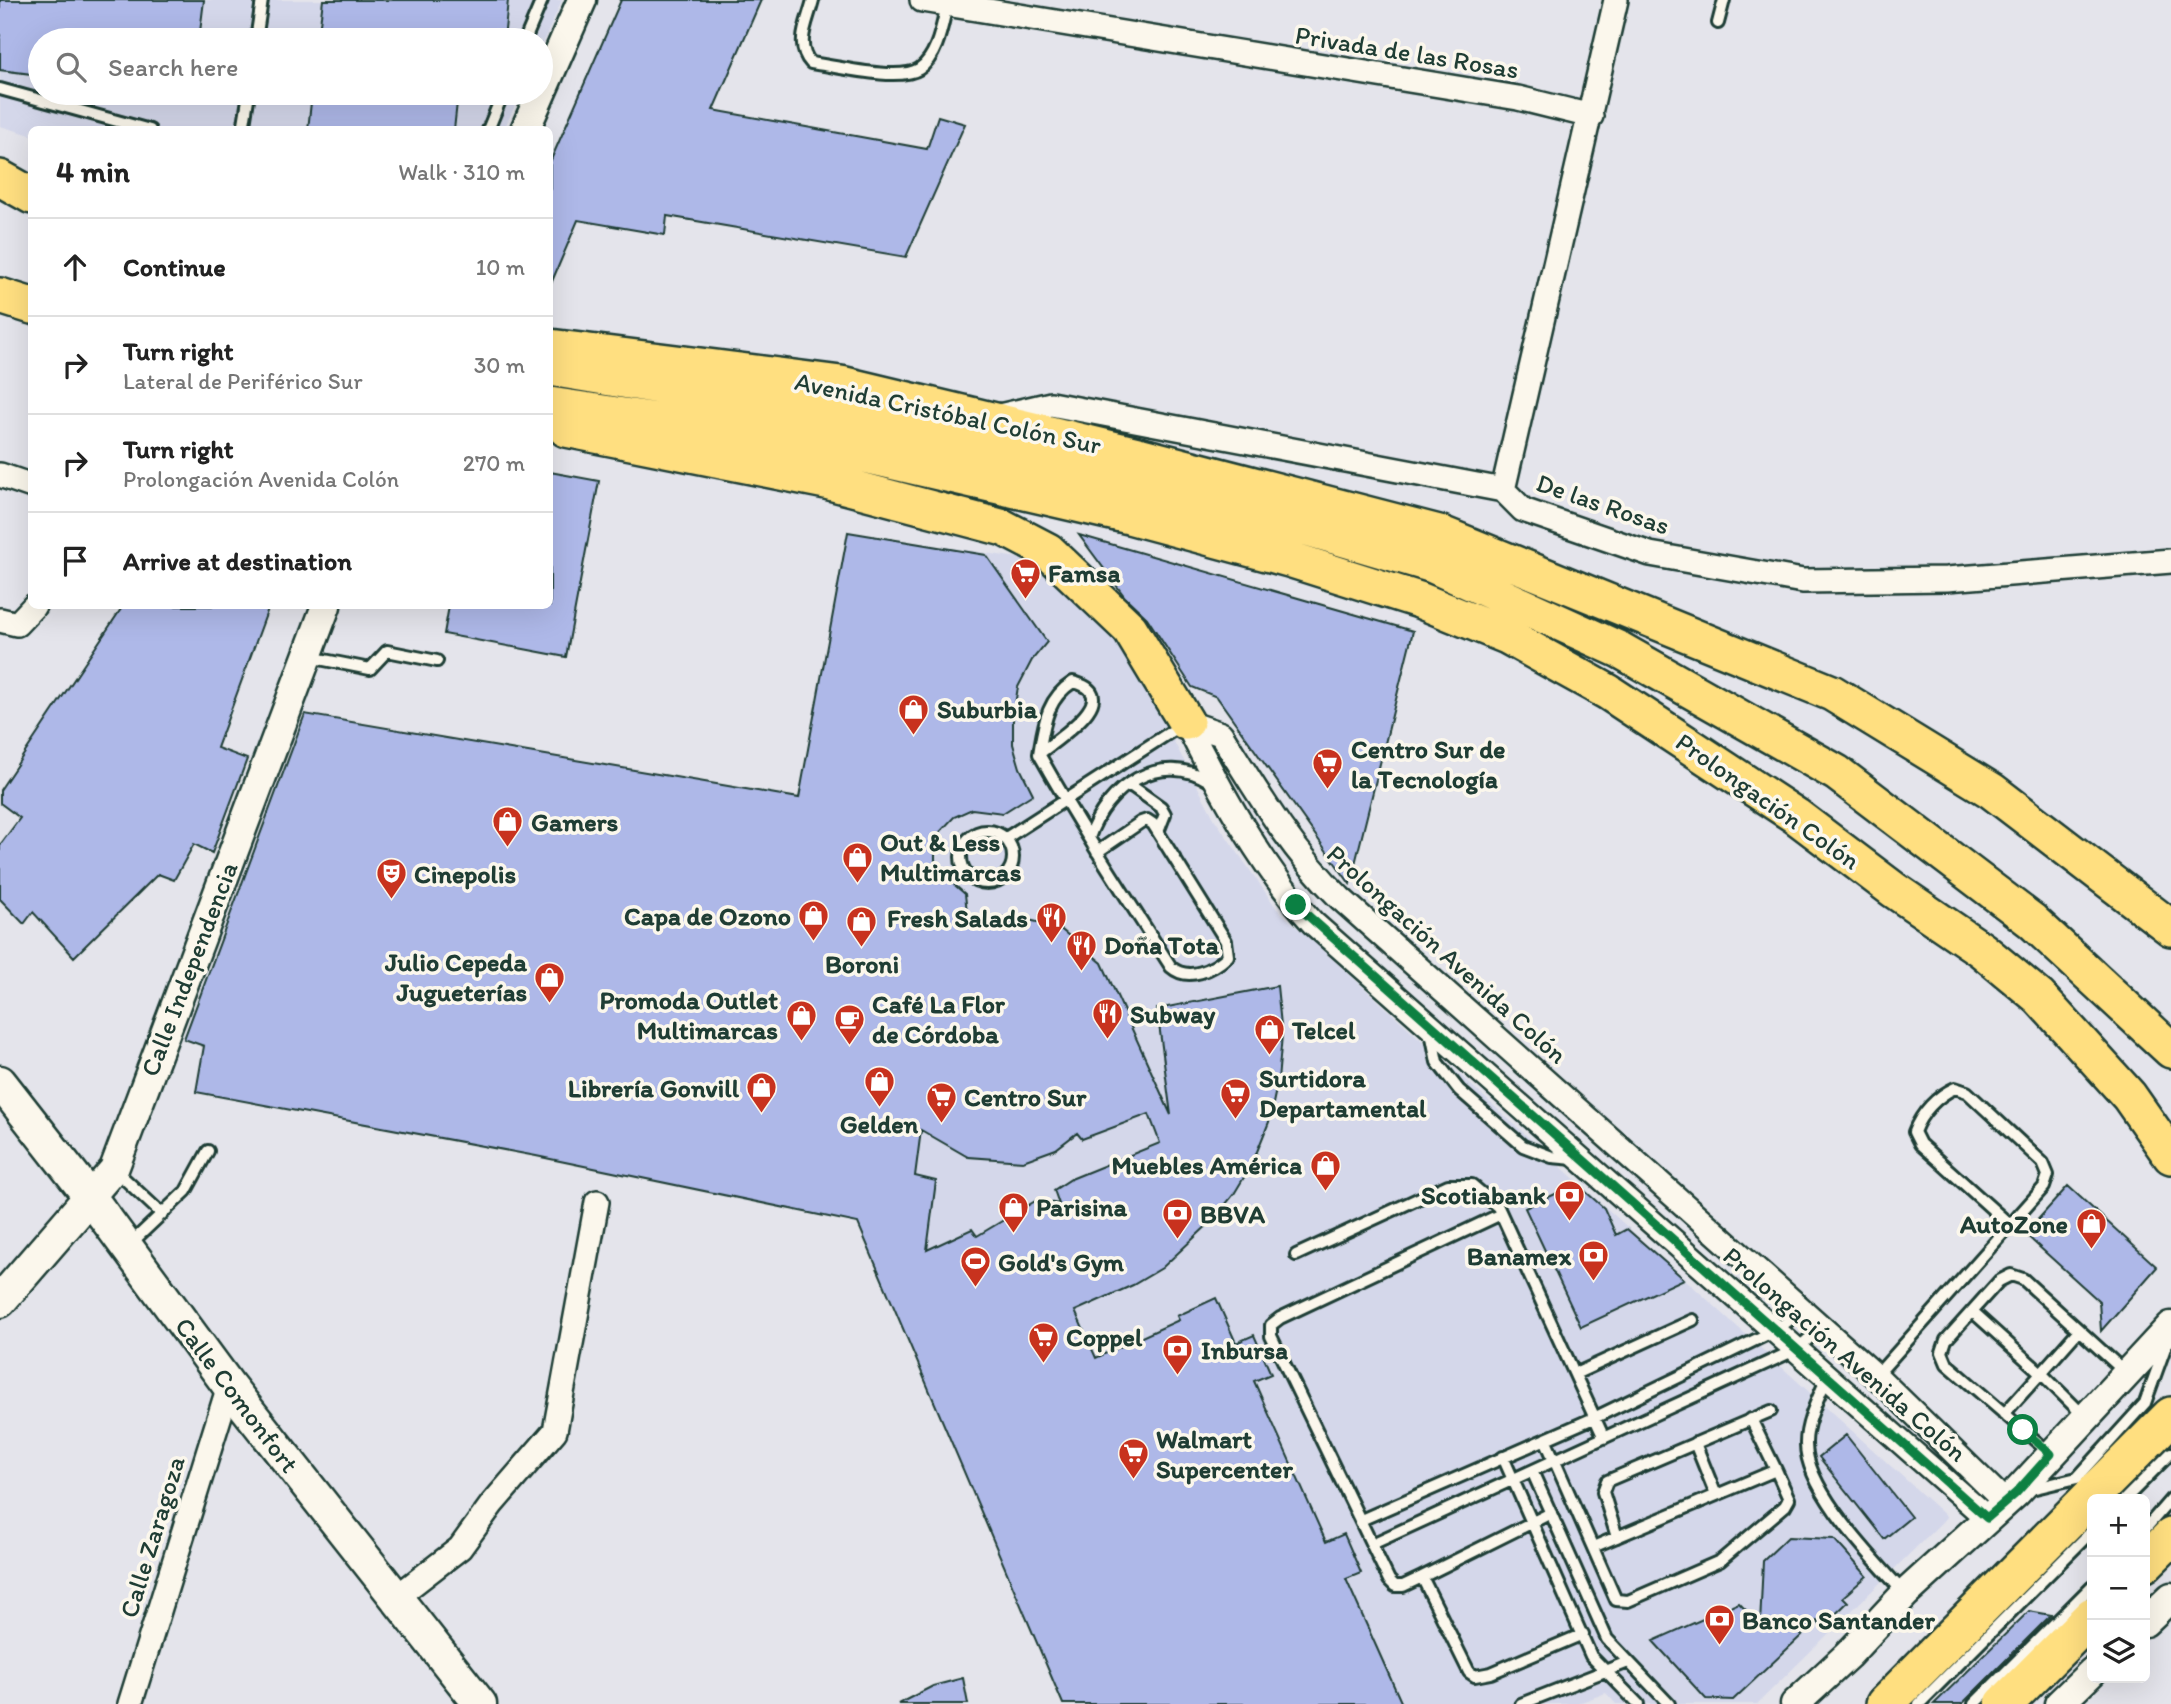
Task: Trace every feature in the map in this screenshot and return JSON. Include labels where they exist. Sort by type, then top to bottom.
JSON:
[{"type":"highway","points":[[1894,1702],[2171,1416]]},
{"type":"highway","points":[[2150,1558],[2171,1537]]},
{"type":"highway","points":[[2004,1704],[2088,1620]]},
{"type":"main road","points":[[0,296],[28,305]]},
{"type":"main road","name":"Avenida Cristóbal Colón Sur","points":[[553,346],[841,384],[1301,496],[1438,533],[1832,693],[1992,791],[2171,928]]},
{"type":"main road","points":[[553,368],[835,415],[1297,525],[1433,565],[1620,650],[1836,773],[2032,922],[2171,1050]]},
{"type":"main road","name":"Prolongación Colón","points":[[553,405],[830,447],[1129,516],[1289,559],[1419,600],[1507,636],[1608,692],[1796,816],[1894,890],[1982,950],[2039,996],[2129,1096],[2171,1156]]},
{"type":"main road","points":[[553,426],[636,445],[826,481],[1004,528],[1048,551],[1130,629],[1186,722]]},
{"type":"main road","name":"Calle Comonfort","points":[[0,1082],[90,1197],[229,1386],[394,1599],[480,1704]]},
{"type":"main road","name":"Calle Independencia","points":[[0,1301],[90,1197]]},
{"type":"street","points":[[553,66],[582,0]]},
{"type":"street","name":"Privada de las Rosas","points":[[922,0],[1518,98],[1591,116]]},
{"type":"street","points":[[1503,490],[1616,0]]},
{"type":"street","points":[[527,126],[536,105]]},
{"type":"street","name":"De las Rosas","points":[[987,419],[1051,404],[1503,490],[1523,510],[1650,554],[1802,581],[1947,579],[2171,561]]},
{"type":"street","points":[[0,475],[28,485]]},
{"type":"street","points":[[0,620],[17,624],[31,609]]},
{"type":"street","name":"Calle Independencia","points":[[90,1197],[114,1169],[325,609]]},
{"type":"street","name":"Prolongación Avenida Colón","points":[[1186,722],[1218,787],[1296,905],[1827,1377],[2002,1504]]},
{"type":"street","name":"Prolongación Avenida Colón","points":[[1186,722],[1221,734],[1269,814],[1308,867],[1340,898],[1876,1376],[2002,1504]]},
{"type":"street","points":[[394,1599],[460,1548],[492,1504],[555,1431],[597,1202]]},
{"type":"street","points":[[1795,1704],[1847,1655],[1905,1594],[2002,1504],[2171,1326]]},
{"type":"street","name":"Calle Zaragoza","points":[[130,1704],[229,1386]]},
{"type":"street","points":[[2147,1620],[2171,1597]]},
{"type":"street","points":[[2059,1704],[2087,1677]]},
{"type":"lane","points":[[258,28],[262,0]]},
{"type":"lane","points":[[530,28],[542,0]]},
{"type":"lane","points":[[813,0],[802,39],[803,55],[811,63],[902,74],[919,68],[936,45],[947,5]]},
{"type":"lane","points":[[1718,23],[1724,0]]},
{"type":"lane","points":[[0,89],[28,97]]},
{"type":"lane","points":[[59,105],[135,126]]},
{"type":"lane","points":[[244,126],[247,105]]},
{"type":"lane","points":[[490,126],[498,105]]},
{"type":"lane","points":[[307,657],[370,669],[387,652],[437,661]]},
{"type":"lane","points":[[1039,754],[1087,716],[1093,704],[1092,694],[1083,684],[1073,682],[1059,691],[1046,713],[1039,754],[1097,852],[1171,967],[1180,974],[1191,974],[1217,966],[1228,956],[1226,941],[1147,820],[1097,852]]},
{"type":"lane","points":[[1006,838],[1186,722]]},
{"type":"lane","points":[[1089,838],[1110,798],[1156,769],[1175,768],[1195,772],[1218,787]]},
{"type":"lane","points":[[1130,785],[1161,807],[1165,814],[1157,832]]},
{"type":"lane","points":[[980,831],[994,831],[1006,838],[1013,850],[1013,864],[1005,877],[986,883],[967,876],[961,864],[961,850],[968,838],[980,831]]},
{"type":"lane","points":[[1876,1376],[2044,1187],[2048,1175],[2043,1163],[1967,1092],[1955,1088],[1943,1093],[1919,1120],[1914,1132],[1920,1144],[2010,1225]]},
{"type":"lane","points":[[127,1247],[186,1191],[208,1151]]},
{"type":"lane","points":[[114,1169],[162,1214]]},
{"type":"lane","points":[[1296,1255],[1448,1185],[1472,1185],[1498,1207],[1502,1214],[1604,1438]]},
{"type":"lane","points":[[1502,1214],[1280,1318],[1271,1325],[1271,1336],[1389,1580],[1395,1586],[1403,1586],[1551,1513]]},
{"type":"lane","points":[[2051,1454],[1947,1364],[1942,1352],[1946,1340],[1999,1281],[2011,1275],[2023,1279],[2127,1374]]},
{"type":"lane","points":[[1361,1520],[1596,1417],[1776,1330],[1802,1310]]},
{"type":"lane","points":[[1972,1311],[2041,1373],[2085,1418]]},
{"type":"lane","points":[[1575,1374],[1693,1321]]},
{"type":"lane","points":[[1372,1544],[1797,1349],[1822,1327]]},
{"type":"lane","points":[[2004,1414],[2079,1330]]},
{"type":"lane","points":[[2002,1504],[2077,1478],[2145,1403],[2171,1332]]},
{"type":"lane","points":[[1827,1377],[1805,1442],[1808,1465],[1832,1505],[1905,1594]]},
{"type":"lane","points":[[1618,1537],[1603,1492],[1607,1481],[1770,1410]]},
{"type":"lane","points":[[1545,1439],[1616,1600],[1628,1601],[1720,1561],[1790,1499],[1751,1419]]},
{"type":"lane","points":[[1695,1443],[1716,1495]]},
{"type":"lane","points":[[2129,1494],[2171,1453]]},
{"type":"lane","points":[[1503,1457],[1591,1656],[1638,1704]]},
{"type":"lane","points":[[1593,1548],[1776,1470]]},
{"type":"lane","points":[[1532,1471],[1607,1639],[1669,1704]]},
{"type":"lane","points":[[2150,1523],[2171,1499]]},
{"type":"lane","points":[[1894,1702],[2087,1535]]},
{"type":"lane","points":[[1422,1577],[1469,1672],[1475,1676],[1492,1674],[1583,1634]]},
{"type":"lane","points":[[1974,1704],[2087,1591]]},
{"type":"lane","points":[[1521,1704],[1628,1662]]},
{"type":"shaded area","points":[[0,0],[562,0],[550,28],[28,28],[28,105],[515,105],[505,126],[28,126],[28,134],[0,126]]},
{"type":"shaded area","name":"Centro Sur","points":[[848,532],[1018,558],[1076,587],[1138,673],[1215,820],[1277,909],[1947,1517],[1757,1704],[1616,1704],[1606,1693],[1576,1704],[1063,1704],[858,1223],[536,1156],[196,1092],[204,1046],[184,1039],[305,714],[799,797]]},
{"type":"building","points":[[0,0],[204,0],[200,28],[28,28],[28,74],[0,70]]},
{"type":"building","points":[[323,0],[508,0],[505,28],[320,28]]},
{"type":"building","points":[[621,0],[761,0],[713,110],[927,149],[938,116],[965,124],[906,257],[667,216],[665,235],[578,220],[553,279],[553,155]]},
{"type":"building","points":[[311,105],[457,105],[454,126],[308,126]]},
{"type":"building","points":[[553,473],[599,481],[566,657],[444,634],[448,609],[553,609]]},
{"type":"building","points":[[848,532],[986,555],[1047,642],[1032,660],[1018,687],[1013,716],[1013,744],[1020,768],[1033,794],[1003,813],[972,809],[954,817],[940,832],[935,848],[935,868],[965,894],[968,922],[1012,916],[1058,927],[1102,963],[1171,1115],[1157,1009],[1277,986],[1282,1035],[1278,1080],[1269,1122],[1252,1164],[1234,1194],[1213,1220],[1162,1268],[1133,1285],[1075,1311],[1096,1358],[1179,1320],[1177,1316],[1216,1298],[1236,1343],[1254,1335],[1271,1374],[1254,1381],[1326,1542],[1344,1534],[1361,1573],[1346,1579],[1402,1704],[1063,1704],[858,1223],[536,1156],[196,1092],[204,1046],[184,1039],[305,714],[799,798]],"holes":[[[1149,1114],[1160,1143],[1071,1179],[1054,1190],[1059,1204],[1037,1200],[977,1236],[972,1229],[927,1250],[936,1181],[915,1176],[921,1130],[968,1157],[1023,1161],[1056,1149],[1077,1133],[1082,1139]]]},
{"type":"building","name":"Centro Sur de la Tecnología","points":[[1079,535],[1413,631],[1350,884],[1217,697],[1192,687],[1147,618],[1125,597]]},
{"type":"building","points":[[121,609],[268,609],[217,748],[247,759],[212,853],[194,844],[174,880],[158,874],[74,957],[33,912],[24,924],[0,899],[0,845],[20,818],[0,803],[0,790]]},
{"type":"building","points":[[1577,1184],[1604,1208],[1616,1235],[1627,1229],[1684,1279],[1581,1327],[1525,1208]]},
{"type":"building","name":"AutoZone","points":[[2068,1186],[2157,1267],[2101,1331],[2099,1301],[2025,1234]]},
{"type":"building","points":[[1846,1435],[1911,1517],[1884,1539],[1819,1457]]},
{"type":"building","points":[[1788,1537],[1834,1539],[1867,1576],[1843,1597],[1848,1602],[1822,1627],[1817,1621],[1733,1700],[1706,1699],[1653,1641],[1739,1603],[1760,1625],[1763,1561]]},
{"type":"building","points":[[2029,1611],[2051,1615],[1962,1704],[1934,1704]]},
{"type":"building","points":[[963,1678],[968,1704],[898,1704],[933,1686]]},
{"type":"place","name":"Famsa","points":[[1025,600]]},
{"type":"place","name":"Suburbia","points":[[914,736]]},
{"type":"place","name":"Centro Sur de la Tecnología","points":[[1328,791]]},
{"type":"place","name":"Gamers","points":[[508,849]]},
{"type":"place","name":"Out & Less Multimarcas","points":[[857,884]]},
{"type":"place","name":"Cinepolis","points":[[391,901]]},
{"type":"place","name":"Capa de Ozono","points":[[814,943]]},
{"type":"place","name":"Fresh Salads","points":[[1051,945]]},
{"type":"place","name":"Boroni","points":[[862,948]]},
{"type":"place","name":"Doña Tota","points":[[1081,972]]},
{"type":"place","name":"Julio Cepeda Jugueterías","points":[[550,1004]]},
{"type":"place","name":"Subway","points":[[1107,1041]]},
{"type":"place","name":"Promoda Outlet Multimarcas","points":[[801,1042]]},
{"type":"place","name":"Café La Flor de Córdoba","points":[[849,1046]]},
{"type":"place","name":"Telcel","points":[[1269,1057]]},
{"type":"place","name":"Gelden","points":[[879,1108]]},
{"type":"place","name":"Librería Gonvill","points":[[762,1115]]},
{"type":"place","name":"Surtidora Departamental","points":[[1236,1120]]},
{"type":"place","name":"Centro Sur","points":[[941,1124]]},
{"type":"place","name":"Muebles América","points":[[1325,1192]]},
{"type":"place","name":"Scotiabank","points":[[1569,1222]]},
{"type":"place","name":"Parisina","points":[[1013,1234]]},
{"type":"place","name":"BBVA","points":[[1177,1241]]},
{"type":"place","name":"AutoZone","points":[[2091,1251]]},
{"type":"place","name":"Banamex","points":[[1594,1283]]},
{"type":"place","name":"Gold's Gym","points":[[975,1289]]},
{"type":"place","name":"Coppel","points":[[1043,1364]]},
{"type":"place","name":"Inbursa","points":[[1178,1377]]},
{"type":"place","name":"Walmart Supercenter","points":[[1133,1481]]},
{"type":"place","name":"Banco Santander","points":[[1719,1647]]},
{"type":"route","points":[[1296,905],[1580,1160],[1987,1518],[2016,1493],[2051,1454],[2023,1430]]}]
